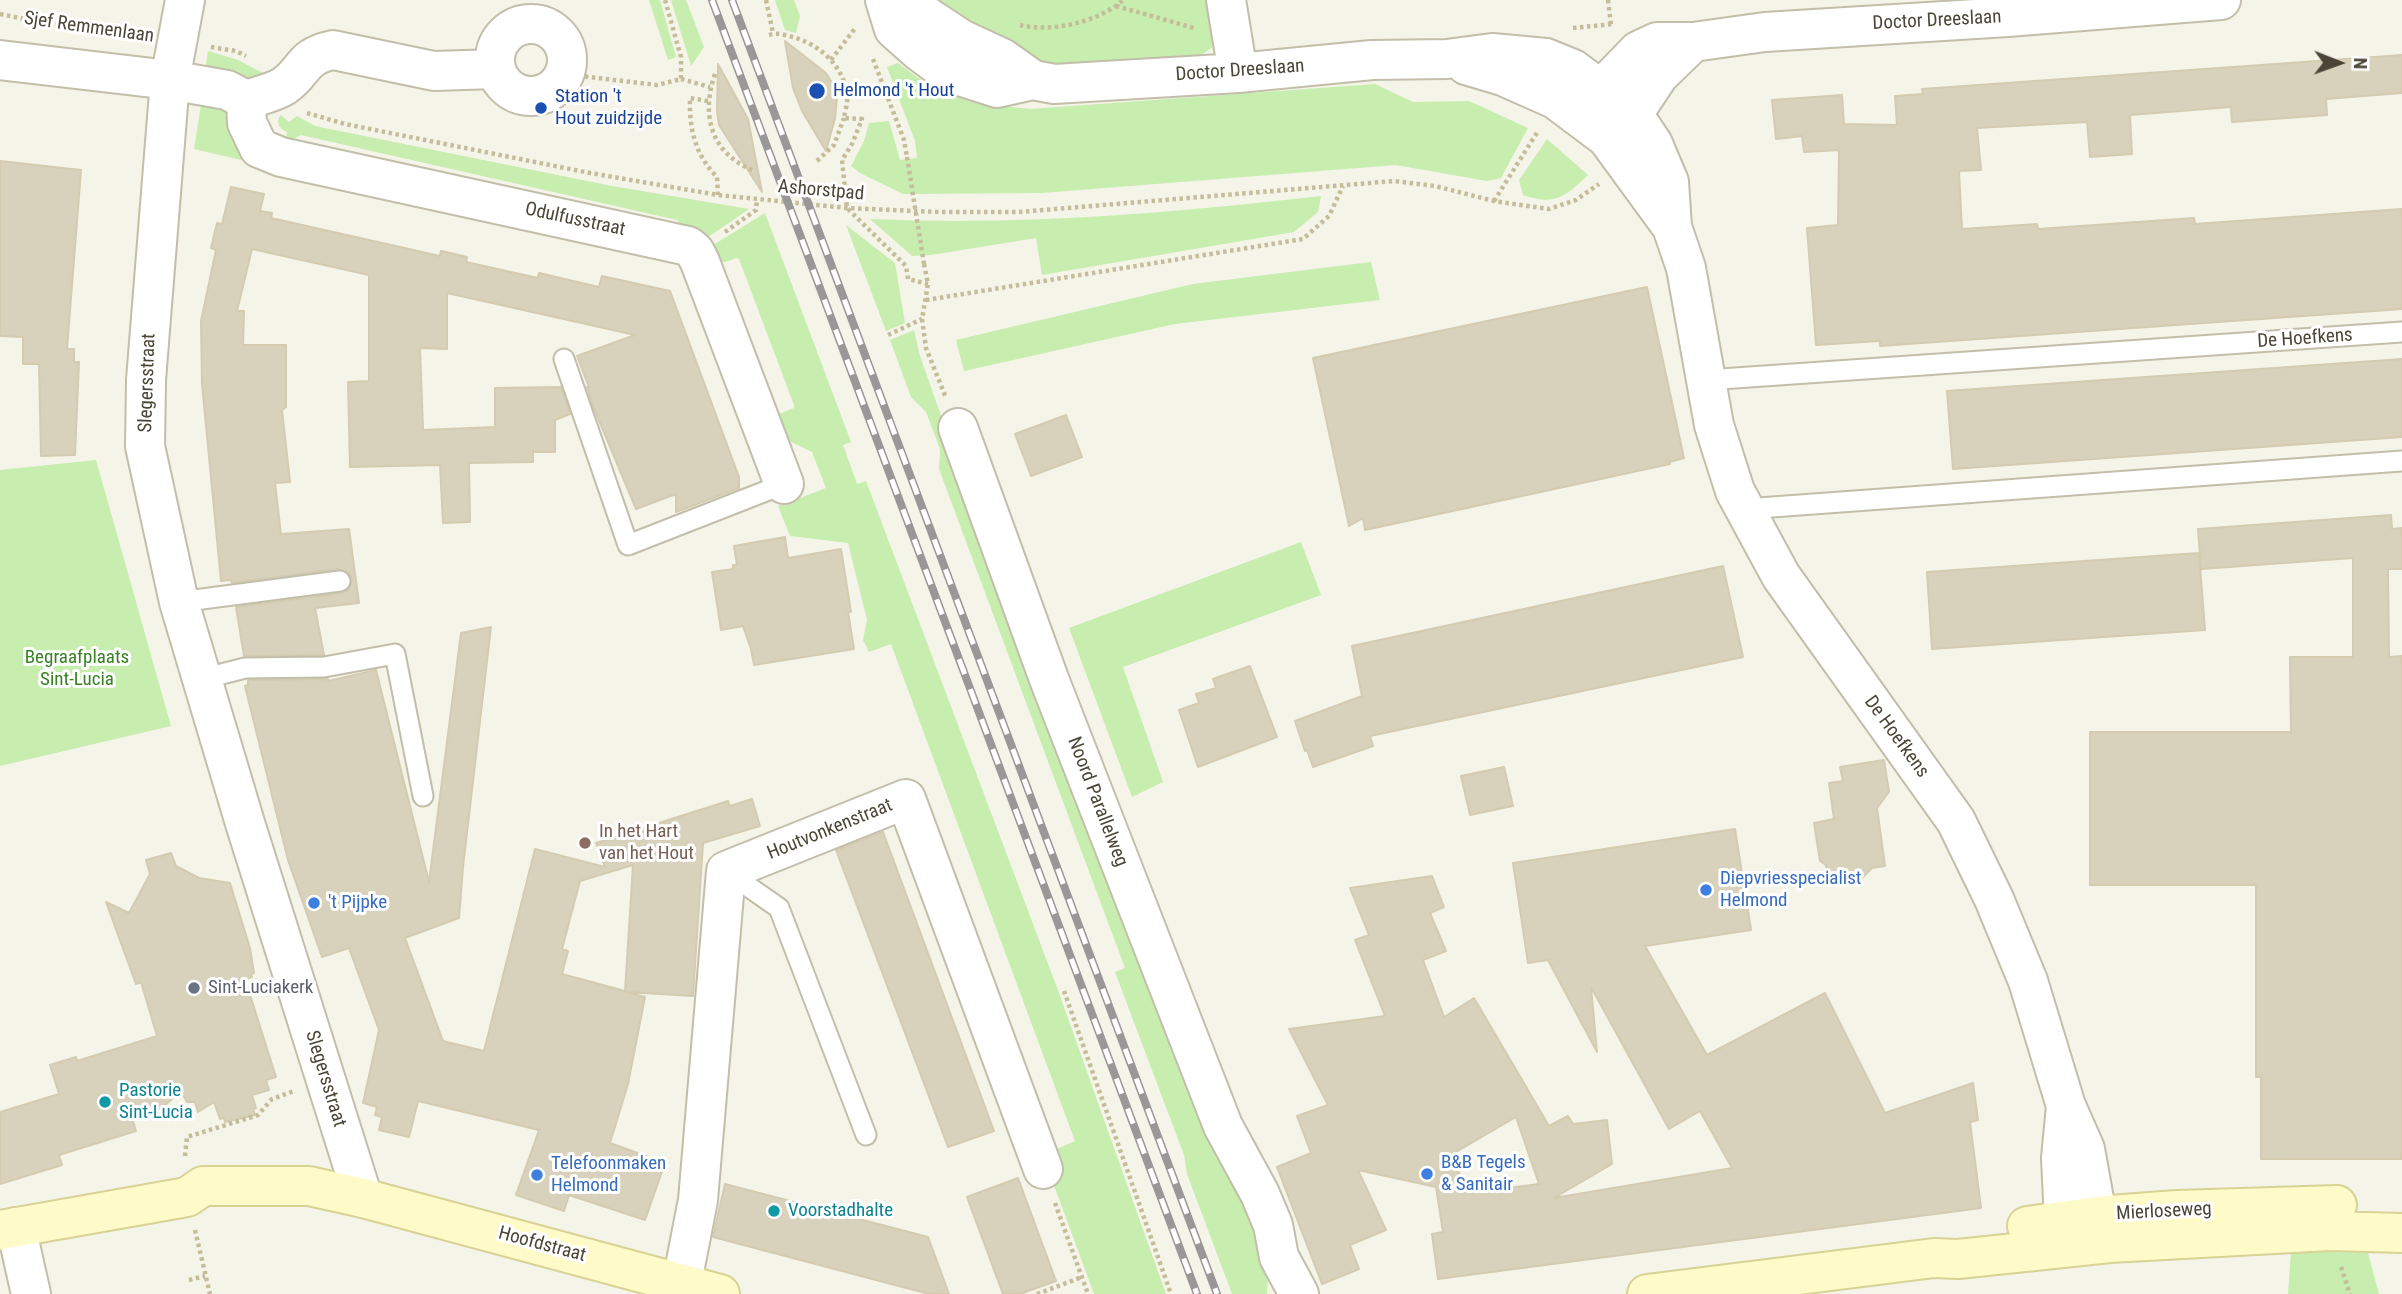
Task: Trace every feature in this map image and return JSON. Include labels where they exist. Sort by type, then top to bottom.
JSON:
[{"type":"street","name":"Slegersstraat","points":[[185,0],[170,80],[146,380],[145,446],[179,602],[363,1198]]},
{"type":"street","points":[[907,0],[961,39],[1002,58],[1033,80]]},
{"type":"street","points":[[1226,0],[1235,56]]},
{"type":"street","name":"Doctor Dreeslaan","points":[[1574,109],[1637,51],[1657,42],[1693,42],[1765,32],[2006,9],[2221,0]]},
{"type":"street","name":"Doctor Dreeslaan","points":[[872,11],[947,72],[997,88],[1033,80],[1054,84],[1235,56],[1372,60],[1447,59],[1492,53],[1546,58],[1582,74],[1574,109]]},
{"type":"street","points":[[533,24],[550,29],[561,41],[567,57],[559,84],[539,95],[517,94],[507,88],[495,69],[496,52],[503,37],[517,27],[533,24]]},
{"type":"street","points":[[1620,126],[1659,75],[1693,42]]},
{"type":"street","points":[[0,60],[170,80],[227,90],[246,100],[284,86],[308,59],[333,50],[434,71],[495,69]]},
{"type":"street","name":"Odulfusstraat","points":[[246,100],[247,123],[259,148],[281,157],[688,246],[700,262],[784,484]]},
{"type":"street","name":"Doctor Dreeslaan","points":[[1574,109],[1620,126]]},
{"type":"street","name":"De Hoefkens","points":[[1620,126],[1672,227],[1686,268],[1714,425],[1735,491],[1781,576],[1956,821],[1994,899],[2028,981],[2066,1106],[2085,1149],[2081,1227]]},
{"type":"street","name":"Noord Parallelweg","points":[[958,428],[1049,679],[1218,1113],[1260,1194],[1273,1225],[1279,1257],[1299,1294]]},
{"type":"street","name":"Houtvonkenstraat","points":[[726,871],[905,799],[1043,1169]]},
{"type":"street","points":[[681,1282],[698,1200],[726,871]]},
{"type":"street","name":"Hoofdstraat","points":[[8,1228],[187,1197],[208,1206],[313,1205],[363,1198],[720,1294]]},
{"type":"street","name":"Mierloseweg","points":[[1647,1294],[1934,1258],[1958,1259],[2081,1227],[2177,1210],[2326,1205],[2402,1207]]},
{"type":"street","name":"Mierloseweg","points":[[2081,1227],[2402,1233]]},
{"type":"street","points":[[8,1228],[31,1294]]},
{"type":"lane","name":"De Hoefkens","points":[[1706,380],[2402,332]]},
{"type":"lane","points":[[564,359],[628,545],[784,484]]},
{"type":"lane","points":[[1745,509],[2402,461]]},
{"type":"lane","points":[[179,602],[340,581]]},
{"type":"lane","points":[[202,679],[245,668],[324,667],[395,654],[423,796]]},
{"type":"lane","points":[[726,871],[779,908],[866,1135]]},
{"type":"path","points":[[664,0],[681,57],[681,79]]},
{"type":"path","points":[[766,0],[771,34],[797,37],[806,41],[839,69],[848,98],[844,118],[834,145],[817,161]]},
{"type":"path","points":[[1011,23],[1032,28],[1076,24],[1116,6],[1123,0]]},
{"type":"path","points":[[1608,0],[1611,25]]},
{"type":"path","points":[[1116,6],[1235,56]]},
{"type":"path","points":[[864,36],[872,11]]},
{"type":"path","name":"Sjef Remmenlaan","points":[[0,14],[44,23],[178,41]]},
{"type":"path","name":"Ashorstpad","points":[[178,41],[236,51],[267,66],[300,108],[312,116],[590,173],[718,195],[847,208],[1018,212],[1394,181],[1435,186],[1494,201],[1549,209],[1576,200],[1605,179]]},
{"type":"path","points":[[869,49],[904,140],[928,284],[922,319],[926,348],[958,428]]},
{"type":"path","points":[[564,74],[657,85],[681,79],[710,87]]},
{"type":"path","points":[[715,74],[710,87],[708,121],[716,138],[731,157],[752,170]]},
{"type":"path","points":[[708,101],[690,98],[691,129],[708,167],[718,177],[718,195]]},
{"type":"path","points":[[1494,201],[1574,109]]},
{"type":"path","points":[[844,118],[862,120],[842,160],[847,208],[906,266],[908,279],[928,284]]},
{"type":"path","points":[[926,300],[1303,239],[1329,216],[1343,186]]},
{"type":"path","points":[[728,229],[756,210],[757,199]]},
{"type":"path","points":[[887,335],[922,319]]},
{"type":"path","points":[[1064,991],[1171,1294]]},
{"type":"path","points":[[210,1294],[183,1176],[187,1137],[258,1115],[272,1098],[326,1081]]},
{"type":"path","points":[[1043,1169],[1088,1294]]},
{"type":"path","points":[[189,1280],[205,1276]]},
{"type":"path","points":[[1038,1294],[1082,1277]]},
{"type":"green space","points":[[649,0],[660,0],[676,57],[668,60]]},
{"type":"green space","points":[[671,0],[686,0],[704,47],[691,66]]},
{"type":"green space","points":[[775,0],[794,0],[800,16],[796,33],[785,30]]},
{"type":"green space","points":[[928,0],[1210,0],[1217,44],[1196,59],[1077,67],[1023,61]]},
{"type":"green space","points":[[208,51],[238,60],[265,74],[259,82],[205,71]]},
{"type":"green space","points":[[898,63],[932,88],[974,103],[1030,109],[1375,84],[1413,102],[1469,101],[1528,128],[1501,178],[1487,181],[1396,165],[1042,193],[903,194],[851,166],[864,141],[869,123],[889,121],[900,160],[917,158],[915,141],[887,67]]},
{"type":"green space","points":[[201,105],[222,107],[226,110],[243,148],[263,165],[194,149]]},
{"type":"green space","points":[[281,115],[289,122],[297,116],[315,126],[612,186],[749,209],[704,240],[685,229],[677,220],[301,135],[285,143],[287,132],[278,123]]},
{"type":"green space","points":[[1547,139],[1588,175],[1566,194],[1543,200],[1523,195],[1519,180]]},
{"type":"green space","points":[[1321,196],[1318,212],[1294,232],[1042,275],[1036,238],[912,256],[870,219],[1039,219],[1208,208]]},
{"type":"green space","points":[[765,213],[851,442],[843,445],[857,484],[866,481],[1059,993],[1166,1294],[1094,1294],[1045,1161],[1052,1151],[1075,1141],[891,644],[869,652],[863,640],[867,620],[848,543],[790,536],[778,506],[826,488],[812,452],[783,438],[777,418],[779,414],[794,408],[794,405],[739,259],[718,261],[710,247]]},
{"type":"green space","points":[[846,225],[895,263],[905,323],[886,331]]},
{"type":"green space","points":[[1371,262],[1380,300],[1175,324],[964,371],[956,340],[1193,284]]},
{"type":"green space","points":[[914,330],[920,356],[952,447],[1211,1147],[1222,1153],[1242,1189],[1268,1275],[1267,1294],[1232,1294],[1187,1174],[1184,1155],[1115,972],[1125,968],[939,469],[940,449],[926,412],[911,397],[890,340]]},
{"type":"green space","name":"Begraafplaats Sint-Lucia","points":[[96,460],[171,726],[0,766],[0,470]]},
{"type":"green space","points":[[1301,542],[1321,595],[1123,667],[1163,782],[1132,797],[1069,628]]},
{"type":"green space","points":[[2291,1251],[2368,1253],[2379,1294],[2288,1294]]},
{"type":"building","points":[[785,41],[826,73],[834,86],[837,98],[835,118],[826,151],[802,111],[793,88]]},
{"type":"building","points":[[2402,55],[2402,93],[2326,99],[2327,115],[2232,122],[2231,107],[2130,115],[2132,154],[2090,157],[2087,122],[1977,128],[1981,170],[1959,171],[1962,229],[2037,224],[2038,229],[2194,218],[2195,224],[2402,209],[2402,309],[1880,346],[1880,341],[1816,345],[1807,228],[1838,225],[1839,150],[1804,152],[1802,136],[1776,139],[1772,100],[1842,95],[1844,124],[1897,125],[1895,96],[1923,94],[1922,89]]},
{"type":"building","points":[[718,64],[748,119],[762,192],[719,125]]},
{"type":"building","points":[[0,161],[81,170],[67,349],[74,349],[74,362],[79,362],[75,455],[41,456],[39,364],[23,364],[23,337],[0,336]]},
{"type":"building","points":[[231,187],[264,194],[260,211],[272,213],[271,218],[440,256],[441,251],[455,254],[467,257],[466,262],[538,278],[539,273],[599,287],[602,276],[670,291],[739,477],[739,488],[676,512],[676,494],[636,509],[593,406],[577,356],[635,335],[447,293],[447,349],[420,348],[423,430],[495,427],[495,388],[561,387],[570,414],[555,420],[555,452],[533,452],[533,462],[469,463],[470,522],[443,523],[440,465],[350,467],[348,382],[369,381],[369,275],[252,249],[237,311],[244,311],[243,345],[286,345],[286,407],[282,410],[290,482],[275,483],[281,534],[349,529],[359,603],[315,608],[324,655],[244,656],[236,607],[342,593],[348,590],[352,580],[349,573],[338,569],[232,583],[231,580],[221,581],[202,384],[201,321],[216,250],[211,248],[217,223],[222,224]]},
{"type":"building","points":[[1647,287],[1684,458],[1669,462],[1670,464],[1365,530],[1363,518],[1349,526],[1313,358]]},
{"type":"building","points":[[2402,359],[2402,437],[1953,469],[1947,391]]},
{"type":"building","points":[[1066,415],[1082,457],[1031,476],[1015,434]]},
{"type":"building","points":[[2391,515],[2392,529],[2402,528],[2402,569],[2388,569],[2389,657],[2402,656],[2402,1159],[2261,1159],[2261,1077],[2256,1077],[2256,885],[2090,885],[2090,732],[2291,732],[2290,657],[2353,657],[2353,558],[2201,569],[2198,529]]},
{"type":"building","points":[[785,537],[788,558],[841,549],[854,649],[754,665],[743,626],[721,630],[712,572],[733,569],[733,565],[737,565],[734,546]]},
{"type":"building","points":[[2199,553],[2205,630],[1932,649],[1927,572]]},
{"type":"building","points":[[1723,566],[1743,657],[1370,736],[1373,746],[1313,767],[1307,750],[1305,751],[1295,721],[1362,696],[1352,646]]},
{"type":"building","points":[[491,627],[459,918],[405,938],[443,1041],[484,1051],[535,849],[605,867],[596,843],[728,801],[730,806],[752,799],[760,826],[703,843],[693,996],[626,992],[645,997],[628,1084],[610,1143],[665,1163],[645,1220],[569,1195],[564,1211],[516,1195],[539,1130],[418,1101],[409,1137],[379,1130],[382,1117],[375,1115],[377,1107],[363,1103],[379,1030],[349,948],[322,957],[288,860],[245,686],[248,685],[248,680],[328,681],[376,670],[429,882],[461,633]],"holes":[[[633,865],[625,991],[562,974],[568,951],[562,949],[580,881]]]},
{"type":"building","points":[[1250,666],[1277,737],[1198,767],[1179,710],[1199,703],[1196,694],[1216,688],[1213,679]]},
{"type":"building","points":[[1884,760],[1889,792],[1877,808],[1885,866],[1872,868],[1860,880],[1829,885],[1826,865],[1820,861],[1814,823],[1834,819],[1829,783],[1843,781],[1840,767]]},
{"type":"building","points":[[1504,767],[1513,806],[1470,815],[1461,776]]},
{"type":"building","points":[[1735,829],[1751,930],[1645,946],[1707,1055],[1825,993],[1885,1113],[1973,1083],[1978,1120],[1970,1122],[1981,1208],[1438,1279],[1432,1234],[1443,1232],[1436,1187],[1358,1170],[1386,1230],[1350,1245],[1359,1269],[1322,1284],[1277,1167],[1311,1153],[1297,1116],[1328,1105],[1289,1029],[1385,1016],[1355,940],[1369,935],[1350,888],[1432,876],[1444,907],[1430,913],[1446,951],[1423,960],[1444,1017],[1474,998],[1549,1126],[1568,1116],[1573,1124],[1607,1120],[1612,1164],[1554,1198],[1732,1168],[1700,1111],[1669,1129],[1591,987],[1597,1052],[1548,960],[1528,963],[1513,863]],"holes":[[[1516,1117],[1539,1184],[1471,1193],[1449,1156]]]},
{"type":"building","points":[[883,832],[994,1131],[948,1147],[836,850]]},
{"type":"building","points":[[171,853],[176,866],[199,878],[230,883],[250,948],[254,973],[251,974],[252,977],[245,979],[276,1077],[266,1080],[269,1090],[252,1095],[255,1115],[225,1122],[224,1118],[220,1119],[214,1102],[198,1112],[195,1102],[187,1102],[181,1091],[162,1108],[132,1118],[136,1131],[59,1155],[62,1165],[0,1184],[0,1112],[59,1094],[50,1065],[76,1057],[77,1061],[157,1036],[141,982],[136,984],[106,902],[129,913],[150,874],[146,860]]},
{"type":"building","points":[[1018,1178],[1056,1281],[1020,1294],[1003,1294],[967,1197]]},
{"type":"building","name":"Voorstadhalte","points":[[725,1184],[928,1237],[949,1294],[929,1294],[713,1237]]},
{"type":"railway","points":[[712,0],[1197,1294]]},
{"type":"railway","points":[[732,0],[1217,1294]]},
{"type":"place","name":"Helmond 't Hout","points":[[817,91]]},
{"type":"place","name":"Station 't Hout zuidzijde","points":[[541,108]]},
{"type":"place","name":"In het Hart van het Hout","points":[[585,843]]},
{"type":"place","name":"Diepvriesspecialist Helmond","points":[[1706,890]]},
{"type":"place","name":"'t Pijpke","points":[[314,903]]},
{"type":"place","name":"Sint-Luciakerk","points":[[194,988]]},
{"type":"place","name":"Pastorie Sint-Lucia","points":[[105,1102]]},
{"type":"place","name":"B&B Tegels & Sanitair","points":[[1427,1174]]},
{"type":"place","name":"Telefoonmaken Helmond","points":[[537,1175]]},
{"type":"place","name":"Voorstadhalte","points":[[774,1211]]}]
